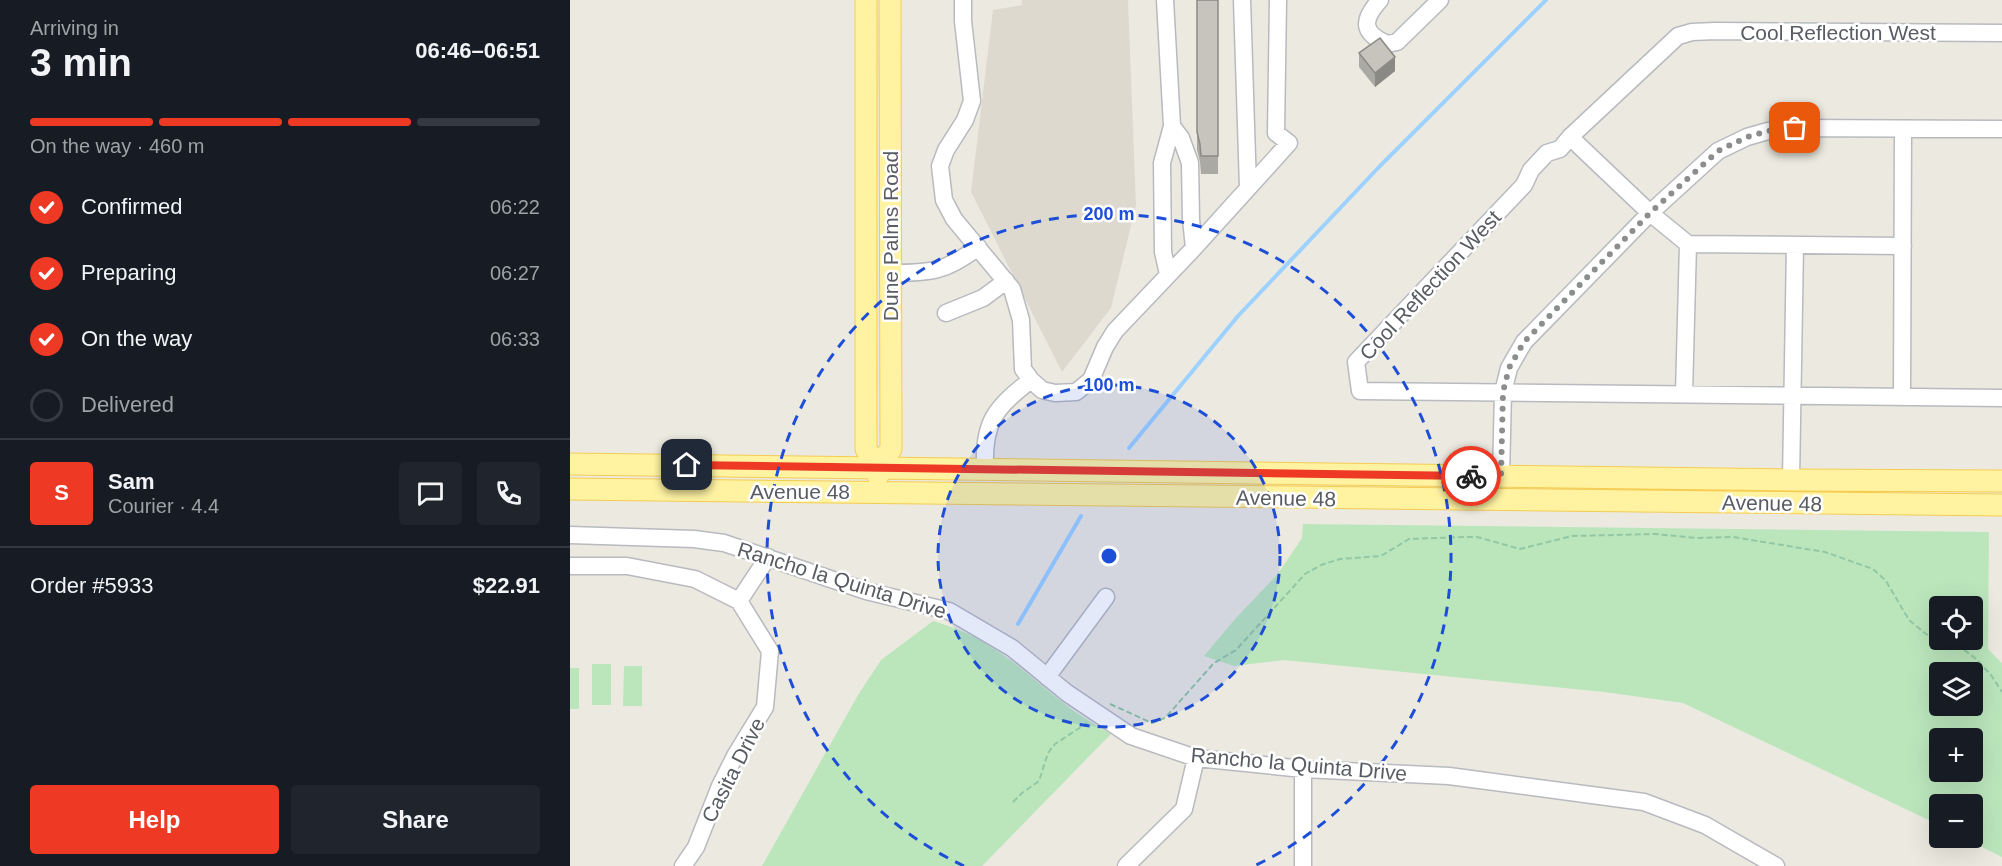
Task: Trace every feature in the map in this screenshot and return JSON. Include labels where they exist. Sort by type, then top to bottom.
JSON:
[{"type":"main road","name":"Dune Palms Road","points":[[866,0],[866,449],[877,467],[878,492]]},
{"type":"main road","name":"Dune Palms Road","points":[[877,467],[891,449],[890,0]]},
{"type":"main road","points":[[866,95],[874,97],[879,103],[890,158]]},
{"type":"main road","points":[[867,206],[878,264],[880,268],[890,273]]},
{"type":"main road","name":"Avenue 48","points":[[570,464],[2002,481]]},
{"type":"main road","points":[[1501,476],[1502,500]]},
{"type":"main road","points":[[1655,502],[1692,492],[1785,493],[1791,488],[1791,480]]},
{"type":"main road","name":"Avenue 48","points":[[570,489],[2002,506]]},
{"type":"street","points":[[963,0],[963,21],[972,100],[965,120],[946,150],[940,166],[944,200],[954,219],[1012,289],[1021,320],[1023,369],[1042,390],[1055,393],[1076,392],[1091,380],[1104,347],[1115,331],[1289,143],[1276,133],[1278,0]]},
{"type":"street","points":[[1165,0],[1172,126],[1162,163],[1163,252],[1168,274]]},
{"type":"street","points":[[1242,0],[1248,188]]},
{"type":"street","points":[[1380,0],[1367,16],[1366,24],[1373,35],[1387,44],[1397,42],[1440,0]]},
{"type":"street","name":"Cool Reflection West","points":[[2002,33],[1692,32],[1678,36],[1560,149],[1547,153],[1531,170],[1524,185],[1356,362],[1360,392],[2002,398]]},
{"type":"street","points":[[1172,126],[1180,138],[1190,163],[1194,248]]},
{"type":"street","points":[[1501,476],[1503,392],[1509,368],[1524,342],[1650,213],[1718,151],[1747,137],[1768,131],[1795,128],[2002,129]]},
{"type":"street","points":[[1902,397],[1903,129]]},
{"type":"street","points":[[1570,137],[1650,213],[1688,244],[1903,246]]},
{"type":"street","points":[[1684,394],[1688,244]]},
{"type":"street","points":[[1791,480],[1795,245]]},
{"type":"street","points":[[890,273],[931,272],[960,261],[978,247]]},
{"type":"street","points":[[946,313],[983,298],[1006,281]]},
{"type":"street","points":[[985,468],[984,445],[989,423],[1017,391],[1031,380]]},
{"type":"street","name":"Rancho la Quinta Drive","points":[[570,535],[694,539],[724,543],[866,591],[949,611],[1012,648],[1067,693],[1131,736],[1196,758],[1303,769],[1449,776],[1644,802],[1705,825],[1776,866]]},
{"type":"street","points":[[570,566],[627,566],[695,579],[738,601],[768,557]]},
{"type":"street","points":[[1047,677],[1106,597]]},
{"type":"street","name":"Casita Drive","points":[[683,866],[696,847],[720,786],[735,756],[765,707],[770,651],[738,601]]},
{"type":"street","points":[[1126,866],[1184,809],[1196,758]]},
{"type":"street","points":[[1303,769],[1303,866]]},
{"type":"path","points":[[1107,703],[1152,723],[1166,718],[1214,663],[1236,650],[1305,574],[1321,565],[1340,559],[1381,556],[1409,539],[1477,537],[1520,549],[1562,537],[1641,534],[1697,538],[1733,537],[1775,545],[1815,549],[1873,569],[1886,581],[1909,620],[1926,634],[1963,649],[1975,658],[1991,675],[2002,692]]},
{"type":"path","points":[[1014,802],[1022,793],[1040,781],[1048,753],[1055,744],[1087,723]]},
{"type":"shaded area","points":[[1022,0],[1128,0],[1136,205],[1111,308],[1062,372],[971,192],[993,10],[1022,5]]},
{"type":"green space","points":[[1303,524],[1989,532],[1988,649],[2002,663],[2002,857],[1983,848],[1983,794],[1929,794],[1929,820],[1683,703],[1604,692],[1284,660],[1234,666],[1204,656],[1277,575],[1302,538]]},
{"type":"green space","points":[[933,621],[970,635],[1000,652],[1070,708],[1111,734],[982,866],[762,866],[858,695],[881,660]]},
{"type":"green space","points":[[592,664],[611,664],[611,705],[592,705]]},
{"type":"green space","points":[[624,666],[642,666],[642,706],[623,706]]},
{"type":"green space","points":[[570,668],[579,668],[579,709],[570,709]]},
{"type":"building","points":[[1197,0],[1218,0],[1218,156],[1201,156],[1197,132]]},
{"type":"building","points":[[1380,38],[1395,57],[1375,73],[1359,53]]},
{"type":"waterway","points":[[1129,448],[1238,316],[1379,167],[1546,0]]},
{"type":"waterway","points":[[1018,624],[1081,516]]},
{"type":"way so far","points":[[1471,476],[1501,476],[1503,392],[1509,368],[1524,342],[1650,213],[1718,151],[1747,137],[1768,131],[1795,128]]},
{"type":"route","points":[[687,465],[1471,476]]}]
